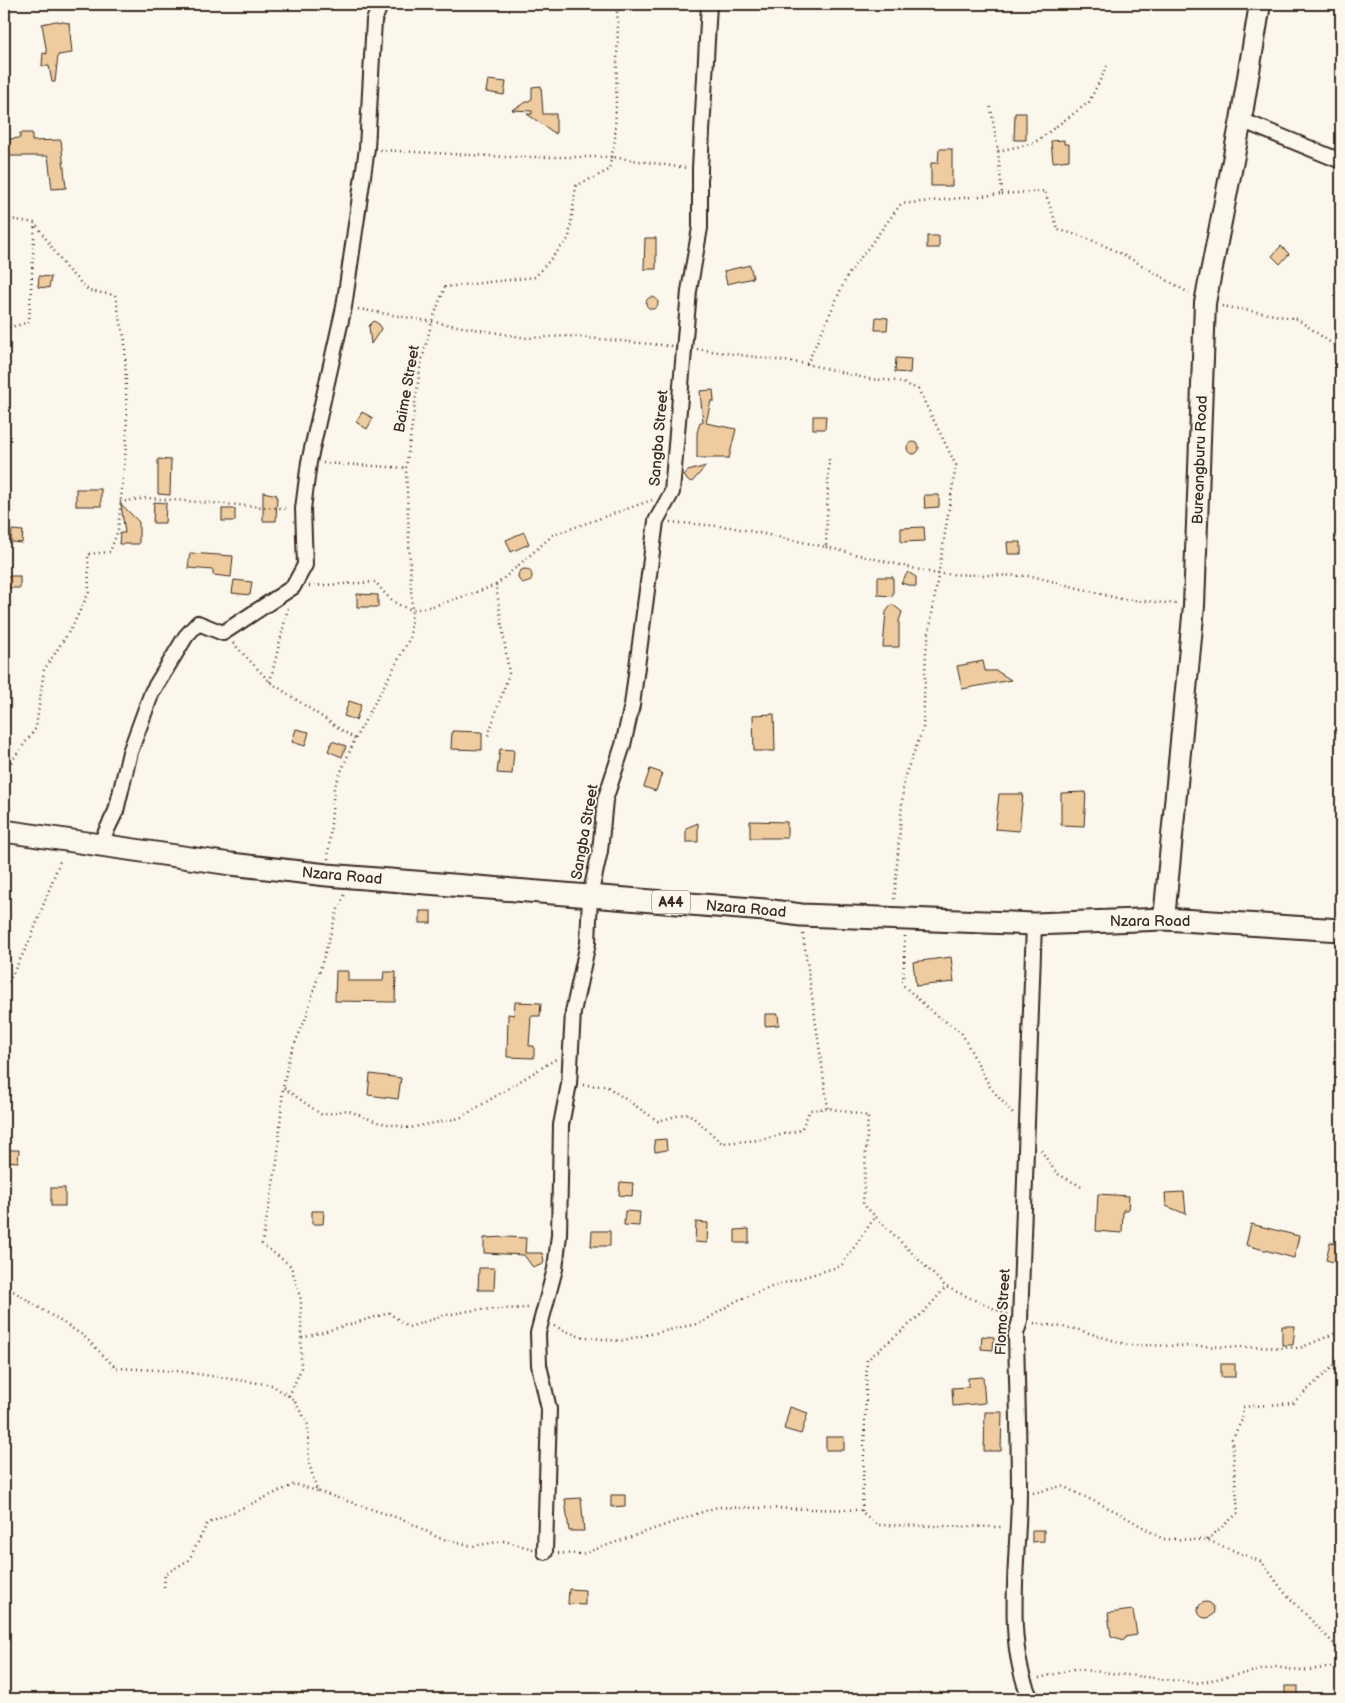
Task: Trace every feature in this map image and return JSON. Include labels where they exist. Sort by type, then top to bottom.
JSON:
[{"type":"main road","name":"Nzara Road","points":[[4,831],[99,846],[326,875],[765,910],[801,915],[1034,924],[1164,919],[1341,930]]},
{"type":"street","points":[[99,846],[116,811],[130,752],[152,692],[186,636],[198,623],[224,633],[293,587],[305,565],[303,509],[309,462],[344,307],[367,148],[374,20],[381,4]]},
{"type":"street","name":"Sangba Street","points":[[544,1552],[549,1409],[539,1365],[538,1333],[555,1269],[559,1235],[561,1125],[569,1084],[573,1012],[588,943],[590,896],[600,851],[605,800],[623,745],[632,705],[656,521],[672,492],[683,347],[689,291],[700,228],[700,168],[709,4]]},
{"type":"street","name":"Bureangburu Road","points":[[1164,919],[1194,606],[1205,303],[1241,120],[1260,4]]},
{"type":"street","points":[[1241,120],[1341,161]]},
{"type":"street","name":"Flomo Street","points":[[1031,1699],[1022,1682],[1014,1614],[1019,1496],[1016,1334],[1020,1321],[1026,1129],[1032,1042],[1034,924]]},
{"type":"path","name":"Baime Street","points":[[326,875],[334,788],[355,739],[410,638],[412,610],[406,468],[420,368],[432,321],[445,287],[535,277],[569,238],[576,186],[609,170],[615,139],[618,22],[616,4]]},
{"type":"path","points":[[998,151],[1034,143],[1089,102],[1107,66]]},
{"type":"path","points":[[990,103],[998,151],[1002,194]]},
{"type":"path","points":[[367,148],[507,157],[612,157],[700,168]]},
{"type":"path","points":[[807,364],[847,276],[901,204],[1045,191],[1058,230],[1082,235],[1120,254],[1205,303],[1297,319],[1341,350]]},
{"type":"path","points":[[4,218],[36,223],[66,268],[89,291],[115,295],[126,342],[127,436],[118,530],[110,552],[88,554],[89,592],[72,627],[44,670],[36,728],[6,770],[4,777]]},
{"type":"path","points":[[4,329],[29,322],[36,223]]},
{"type":"path","points":[[344,307],[527,338],[570,336],[683,347],[807,364],[869,380],[898,381],[918,389],[956,465],[926,651],[923,729],[904,778],[892,918],[905,934],[903,985],[934,1013],[961,1032],[990,1087],[1026,1129],[1056,1173],[1082,1187]]},
{"type":"path","points":[[826,547],[829,459]]},
{"type":"path","points":[[309,462],[406,468]]},
{"type":"path","points":[[270,682],[293,587],[376,582],[388,598],[412,610],[448,601],[496,585],[552,535],[672,492]]},
{"type":"path","points":[[120,502],[147,498],[303,509]]},
{"type":"path","points":[[656,521],[730,527],[826,547],[937,574],[1032,576],[1121,599],[1194,606]]},
{"type":"path","points":[[487,739],[508,673],[496,585]]},
{"type":"path","points":[[224,633],[270,682],[355,739]]},
{"type":"path","points":[[4,990],[32,938],[67,840]]},
{"type":"path","points":[[289,1396],[301,1370],[301,1300],[291,1266],[262,1244],[277,1163],[283,1088],[289,1058],[305,1020],[338,909],[354,877]]},
{"type":"path","points":[[801,915],[828,1108]]},
{"type":"path","points":[[283,1088],[322,1115],[347,1110],[377,1122],[409,1128],[460,1118],[570,1050]]},
{"type":"path","points":[[569,1084],[606,1086],[658,1121],[688,1113],[722,1143],[760,1140],[801,1130],[810,1110],[828,1108],[868,1116],[863,1204],[946,1287],[1020,1321],[1076,1329],[1128,1346],[1300,1348],[1341,1332],[1339,1361],[1293,1403],[1253,1408],[1243,1407],[1242,1420],[1232,1439],[1238,1513],[1207,1540]]},
{"type":"path","points":[[302,1338],[389,1313],[409,1327],[446,1315],[474,1310],[544,1307],[551,1324],[578,1336],[619,1341],[701,1323],[736,1301],[778,1285],[841,1266],[875,1217]]},
{"type":"path","points":[[862,1511],[867,1360],[924,1313],[946,1287]]},
{"type":"path","points":[[4,1290],[10,1289],[84,1336],[116,1368],[177,1371],[272,1385],[294,1400],[308,1425],[309,1463],[317,1491]]},
{"type":"path","points":[[164,1587],[166,1574],[188,1560],[207,1524],[295,1484],[407,1521],[439,1538],[473,1546],[504,1541],[544,1552],[582,1554],[717,1507],[862,1511],[877,1525],[1017,1528]]},
{"type":"path","points":[[1019,1496],[1062,1486],[1117,1512],[1163,1539],[1207,1540],[1262,1562],[1284,1592],[1341,1651]]},
{"type":"path","points":[[1022,1682],[1075,1669],[1197,1682],[1276,1667],[1300,1671],[1341,1666]]},
{"type":"building","points":[[56,21],[69,23],[72,53],[58,55],[55,82],[52,82],[49,66],[42,66],[43,53],[47,54],[42,24]]},
{"type":"building","points":[[488,80],[506,82],[504,95],[486,92]]},
{"type":"building","points":[[541,86],[543,114],[556,114],[556,134],[527,114],[532,114],[532,111],[512,110],[532,99],[532,87]]},
{"type":"building","points":[[1015,113],[1026,113],[1026,140],[1014,140]]},
{"type":"building","points":[[20,133],[32,133],[32,141],[61,140],[66,188],[52,189],[48,156],[9,156],[9,139],[20,138]]},
{"type":"building","points":[[1064,140],[1064,144],[1069,144],[1069,160],[1053,162],[1051,141]]},
{"type":"building","points":[[939,149],[952,149],[952,186],[931,186],[931,163],[938,163]]},
{"type":"building","points":[[927,236],[939,236],[939,248],[927,248]]},
{"type":"building","points":[[645,238],[656,238],[656,269],[644,269]]},
{"type":"building","points":[[1281,246],[1289,254],[1280,264],[1272,256]]},
{"type":"building","points":[[750,265],[753,278],[727,284],[724,271]]},
{"type":"building","points":[[39,276],[51,277],[49,288],[38,287]]},
{"type":"building","points":[[650,297],[654,297],[658,303],[654,309],[650,309],[646,305],[646,301]]},
{"type":"building","points":[[876,317],[888,318],[887,330],[875,330]]},
{"type":"building","points":[[374,321],[380,325],[381,329],[371,344],[369,326]]},
{"type":"building","points":[[896,358],[911,359],[910,373],[895,372]]},
{"type":"building","points":[[713,390],[714,401],[711,401],[706,423],[736,429],[729,458],[697,458],[697,433],[700,422],[703,422],[700,391]]},
{"type":"building","points":[[362,412],[373,418],[367,429],[356,422]]},
{"type":"building","points":[[813,416],[826,416],[825,429],[813,429]]},
{"type":"building","points":[[911,442],[915,442],[919,448],[915,454],[911,454],[907,450],[907,446]]},
{"type":"building","points":[[158,459],[171,460],[170,495],[158,494]]},
{"type":"building","points":[[706,466],[692,482],[687,480],[684,475],[688,471]]},
{"type":"building","points":[[76,489],[101,489],[101,506],[76,506]]},
{"type":"building","points":[[263,492],[277,495],[276,521],[263,521]]},
{"type":"building","points":[[924,495],[939,495],[939,507],[925,508]]},
{"type":"building","points":[[154,502],[166,503],[165,523],[153,523]]},
{"type":"building","points":[[121,504],[139,522],[139,544],[119,544],[120,533],[125,533]]},
{"type":"building","points":[[222,509],[235,509],[235,521],[222,521]]},
{"type":"building","points":[[924,527],[925,541],[901,542],[901,528]]},
{"type":"building","points":[[12,530],[23,531],[22,543],[11,542]]},
{"type":"building","points":[[524,532],[529,544],[511,552],[506,540]]},
{"type":"building","points":[[1007,542],[1021,542],[1021,554],[1008,554]]},
{"type":"building","points":[[190,553],[233,556],[231,577],[213,575],[213,570],[188,568]]},
{"type":"building","points":[[525,569],[530,571],[532,576],[530,581],[525,583],[520,581],[518,576],[520,571]]},
{"type":"building","points":[[908,572],[916,577],[916,587],[901,583]]},
{"type":"building","points":[[5,576],[20,576],[20,588],[5,588]]},
{"type":"building","points":[[878,577],[893,577],[893,596],[878,595]]},
{"type":"building","points":[[234,580],[252,582],[250,595],[232,593]]},
{"type":"building","points":[[357,594],[378,595],[378,607],[357,607]]},
{"type":"building","points":[[892,604],[902,612],[899,621],[899,647],[883,647],[886,612]]},
{"type":"building","points":[[983,661],[985,671],[997,671],[1011,680],[962,689],[957,666]]},
{"type":"building","points":[[349,701],[361,705],[356,720],[344,716]]},
{"type":"building","points":[[774,714],[775,751],[754,751],[753,715]]},
{"type":"building","points":[[296,729],[309,732],[305,746],[292,742]]},
{"type":"building","points":[[452,731],[482,732],[482,750],[451,749]]},
{"type":"building","points":[[332,741],[346,746],[342,757],[328,751]]},
{"type":"building","points":[[500,749],[514,750],[512,774],[497,773]]},
{"type":"building","points":[[650,769],[662,773],[656,791],[644,787]]},
{"type":"building","points":[[1086,792],[1084,826],[1061,825],[1061,793]]},
{"type":"building","points":[[999,794],[1023,794],[1019,831],[995,829]]},
{"type":"building","points":[[750,821],[787,822],[787,838],[750,838]]},
{"type":"building","points":[[698,823],[698,842],[686,842],[686,828]]},
{"type":"building","points":[[420,911],[431,911],[431,923],[420,923]]},
{"type":"building","points":[[951,957],[954,982],[916,986],[913,962]]},
{"type":"building","points":[[336,971],[348,971],[348,981],[383,981],[384,972],[396,972],[395,1002],[335,1001]]},
{"type":"building","points":[[515,1002],[541,1003],[540,1016],[531,1016],[529,1046],[534,1046],[534,1058],[507,1057],[508,1014],[514,1015]]},
{"type":"building","points":[[765,1014],[778,1014],[779,1025],[765,1026]]},
{"type":"building","points":[[370,1074],[401,1078],[398,1099],[368,1095]]},
{"type":"building","points":[[666,1139],[667,1150],[655,1152],[654,1140]]},
{"type":"building","points":[[4,1150],[19,1150],[18,1162],[4,1161]]},
{"type":"building","points":[[620,1182],[633,1183],[632,1196],[619,1195]]},
{"type":"building","points":[[51,1188],[65,1188],[65,1206],[51,1206]]},
{"type":"building","points":[[1184,1192],[1186,1214],[1166,1206],[1165,1193]]},
{"type":"building","points":[[1098,1194],[1129,1196],[1128,1210],[1123,1210],[1122,1233],[1096,1231]]},
{"type":"building","points":[[312,1211],[324,1211],[323,1224],[312,1224]]},
{"type":"building","points":[[625,1211],[640,1212],[639,1226],[624,1225]]},
{"type":"building","points":[[696,1222],[708,1223],[707,1243],[695,1242]]},
{"type":"building","points":[[1251,1224],[1299,1236],[1294,1258],[1246,1245]]},
{"type":"building","points":[[749,1229],[749,1243],[735,1243],[735,1230]]},
{"type":"building","points":[[592,1231],[610,1231],[610,1246],[591,1246]]},
{"type":"building","points":[[484,1238],[526,1238],[525,1253],[542,1253],[543,1264],[535,1267],[532,1266],[524,1255],[484,1253]]},
{"type":"building","points":[[1330,1242],[1341,1245],[1341,1264],[1326,1260]]},
{"type":"building","points":[[479,1268],[495,1268],[494,1290],[478,1290]]},
{"type":"building","points":[[1282,1326],[1295,1326],[1293,1345],[1282,1345]]},
{"type":"building","points":[[982,1336],[994,1337],[993,1350],[981,1349]]},
{"type":"building","points":[[1221,1364],[1235,1364],[1235,1377],[1221,1377]]},
{"type":"building","points":[[983,1377],[985,1403],[953,1406],[952,1388],[968,1387],[968,1378]]},
{"type":"building","points":[[790,1407],[808,1413],[801,1434],[784,1429]]},
{"type":"building","points":[[985,1412],[1002,1412],[1001,1451],[984,1451]]},
{"type":"building","points":[[826,1437],[844,1437],[844,1450],[826,1450]]},
{"type":"building","points":[[611,1495],[625,1495],[625,1506],[611,1507]]},
{"type":"building","points":[[581,1498],[584,1531],[569,1531],[565,1499]]},
{"type":"building","points":[[1032,1530],[1044,1530],[1044,1541],[1032,1542]]},
{"type":"building","points":[[569,1589],[585,1590],[585,1605],[568,1604]]},
{"type":"building","points":[[1203,1602],[1209,1602],[1214,1607],[1212,1616],[1203,1618],[1198,1613],[1198,1607]]},
{"type":"building","points":[[1133,1610],[1137,1635],[1125,1637],[1124,1640],[1111,1636],[1108,1613]]},
{"type":"building","points":[[1285,1686],[1298,1686],[1298,1698],[1285,1698]]}]
